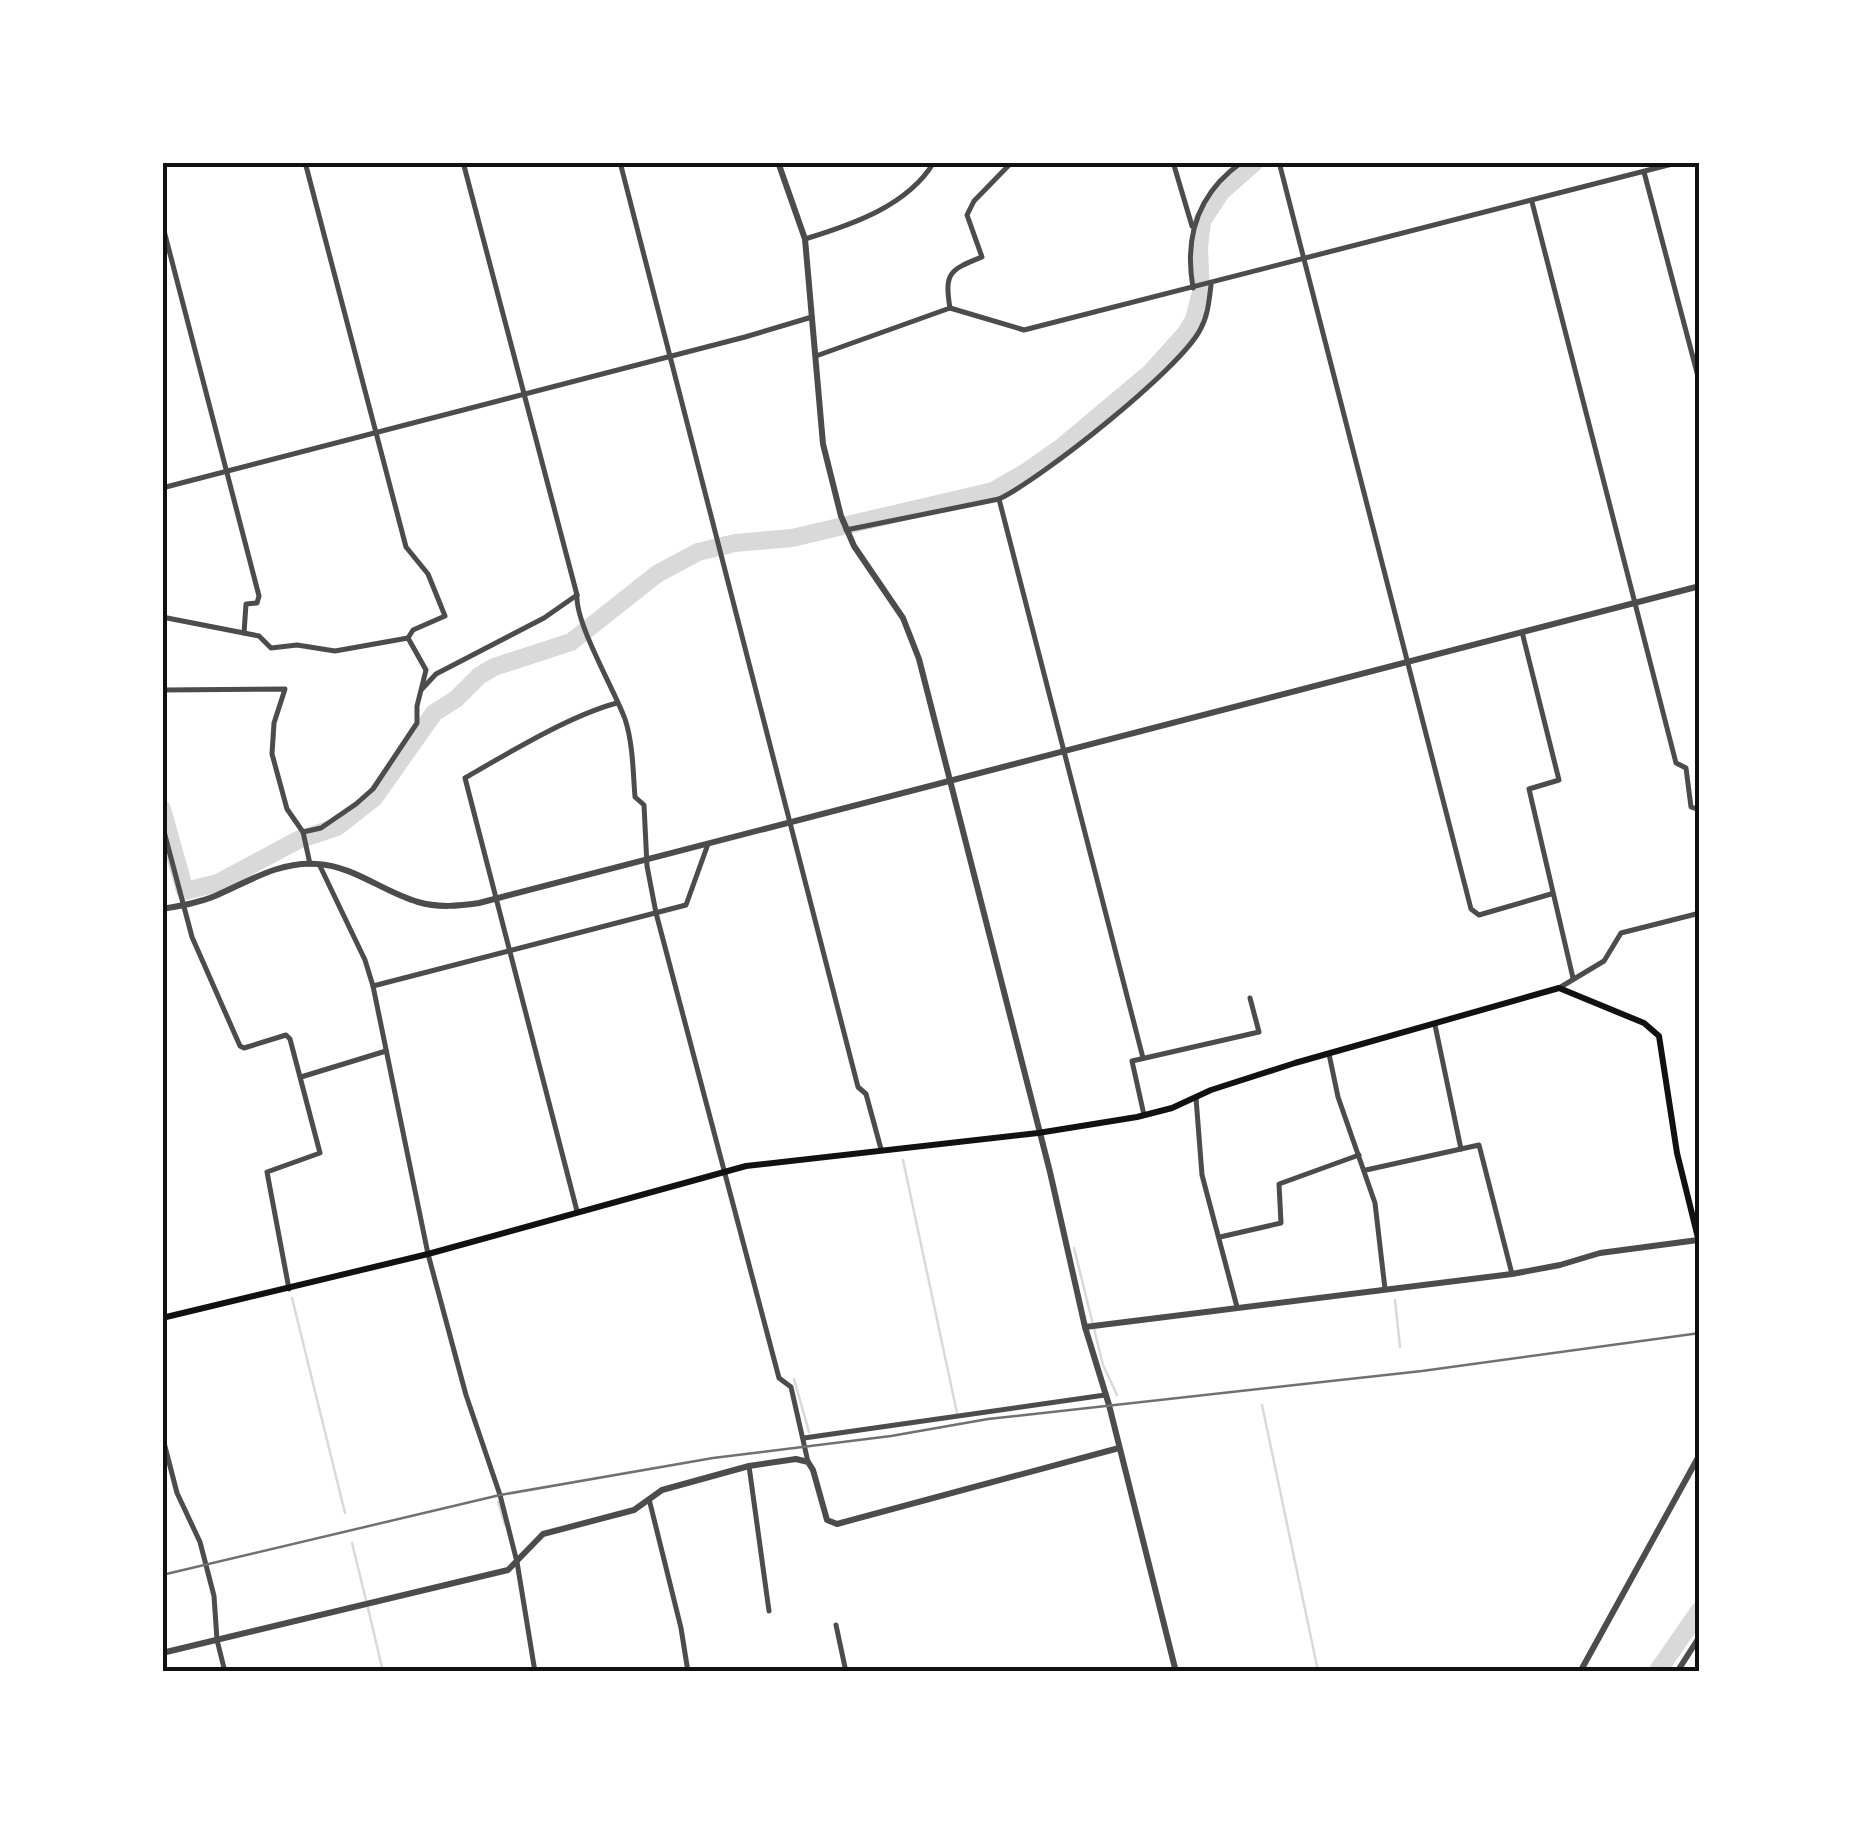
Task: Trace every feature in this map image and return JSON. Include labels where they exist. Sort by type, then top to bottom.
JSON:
[{"type":"main road","points":[[162,1318],[428,1254],[746,1166],[1038,1132],[1144,1115],[1328,1054],[1560,988],[1644,1023],[1660,1036],[1677,1153],[1699,1243]]},
{"type":"street","points":[[162,617],[258,636],[271,648],[297,645],[335,651],[408,638],[413,630],[446,616],[428,574],[406,548],[304,162]]},
{"type":"street","points":[[463,162],[583,627],[626,723],[635,797],[644,805],[647,859],[656,912],[779,1378],[791,1387],[826,1520],[836,1524],[1120,1448]]},
{"type":"street","points":[[620,162],[858,1087],[866,1094],[880,1150]]},
{"type":"street","points":[[778,162],[805,239],[823,444],[841,516],[912,636],[1084,1327],[1120,1448],[1176,1672]]},
{"type":"street","points":[[805,239],[869,217],[925,176],[934,162]]},
{"type":"street","points":[[950,308],[948,277],[954,268],[982,257],[967,216],[974,200],[1012,162]]},
{"type":"street","points":[[1173,162],[1193,228]]},
{"type":"street","points":[[1193,288],[1193,228],[1212,188],[1242,162]]},
{"type":"street","points":[[1278,162],[1471,909],[1478,916],[1552,894]]},
{"type":"street","points":[[816,356],[950,308],[1024,330],[1680,162]]},
{"type":"street","points":[[1644,172],[1700,384]]},
{"type":"street","points":[[1532,202],[1676,763],[1686,768],[1692,807],[1700,810]]},
{"type":"street","points":[[162,223],[260,596],[257,603],[246,604],[244,633]]},
{"type":"street","points":[[846,530],[999,498],[1018,490],[1102,425],[1184,352],[1204,319],[1211,284]]},
{"type":"street","points":[[162,488],[812,317]]},
{"type":"street","points":[[999,498],[1143,1058]]},
{"type":"street","points":[[162,909],[216,896],[270,871],[314,864],[349,871],[420,903],[459,906],[1700,586]]},
{"type":"street","points":[[422,689],[436,674],[544,618],[577,596]]},
{"type":"street","points":[[1522,632],[1559,780],[1529,789],[1574,978]]},
{"type":"street","points":[[303,832],[320,828],[373,788],[417,723],[426,670],[408,638]]},
{"type":"street","points":[[162,690],[285,689],[274,723],[272,754],[287,809],[303,832],[314,864],[365,960],[373,986],[428,1254],[466,1395],[500,1495],[517,1562],[535,1672]]},
{"type":"street","points":[[578,1210],[465,778],[537,738],[618,703]]},
{"type":"street","points":[[162,824],[192,938],[240,1046],[286,1035],[301,1077],[320,1153],[267,1172],[289,1288]]},
{"type":"street","points":[[373,986],[686,906],[708,844]]},
{"type":"street","points":[[1560,988],[1604,961],[1622,933],[1700,914]]},
{"type":"street","points":[[1144,1115],[1132,1061],[1258,1032],[1250,998]]},
{"type":"street","points":[[1436,1024],[1461,1149]]},
{"type":"street","points":[[301,1077],[386,1050]]},
{"type":"street","points":[[1328,1054],[1338,1097],[1375,1203],[1386,1289]]},
{"type":"street","points":[[1196,1098],[1202,1175],[1237,1306]]},
{"type":"street","points":[[1366,1170],[1480,1144],[1512,1274]]},
{"type":"street","points":[[1220,1237],[1281,1222],[1279,1184],[1360,1155]]},
{"type":"street","points":[[1084,1327],[1512,1274],[1600,1253],[1699,1243]]},
{"type":"street","points":[[804,1438],[1105,1395]]},
{"type":"street","points":[[162,1435],[177,1493],[200,1542],[225,1672]]},
{"type":"street","points":[[1580,1672],[1700,1454]]},
{"type":"street","points":[[162,1653],[508,1570],[542,1534],[634,1510],[662,1490],[749,1466],[808,1462]]},
{"type":"street","points":[[749,1466],[768,1612]]},
{"type":"street","points":[[650,1498],[688,1672]]},
{"type":"street","points":[[836,1626],[846,1672]]},
{"type":"street","points":[[1677,1672],[1700,1636]]},
{"type":"waterway","points":[[162,809],[185,891],[218,883],[298,840],[337,827],[374,798],[434,713],[456,699],[479,676],[494,667],[571,642],[657,574],[698,552],[735,543],[792,538],[993,491],[1026,472],[1150,373],[1186,333],[1194,320],[1201,292],[1202,221],[1221,192],[1255,162]]},
{"type":"waterway","points":[[903,1160],[957,1413]]},
{"type":"waterway","points":[[1074,1248],[1103,1365],[1117,1395]]},
{"type":"waterway","points":[[292,1298],[345,1513]]},
{"type":"waterway","points":[[1395,1300],[1400,1347]]},
{"type":"waterway","points":[[794,1379],[809,1432]]},
{"type":"waterway","points":[[1262,1405],[1318,1671]]},
{"type":"waterway","points":[[498,1502],[505,1525]]},
{"type":"waterway","points":[[352,1543],[366,1600]]},
{"type":"waterway","points":[[368,1608],[383,1672]]},
{"type":"waterway","points":[[1657,1672],[1700,1610]]},
{"type":"railway","points":[[162,1575],[500,1495],[713,1458],[891,1436],[988,1419],[1422,1371],[1700,1333]]}]
